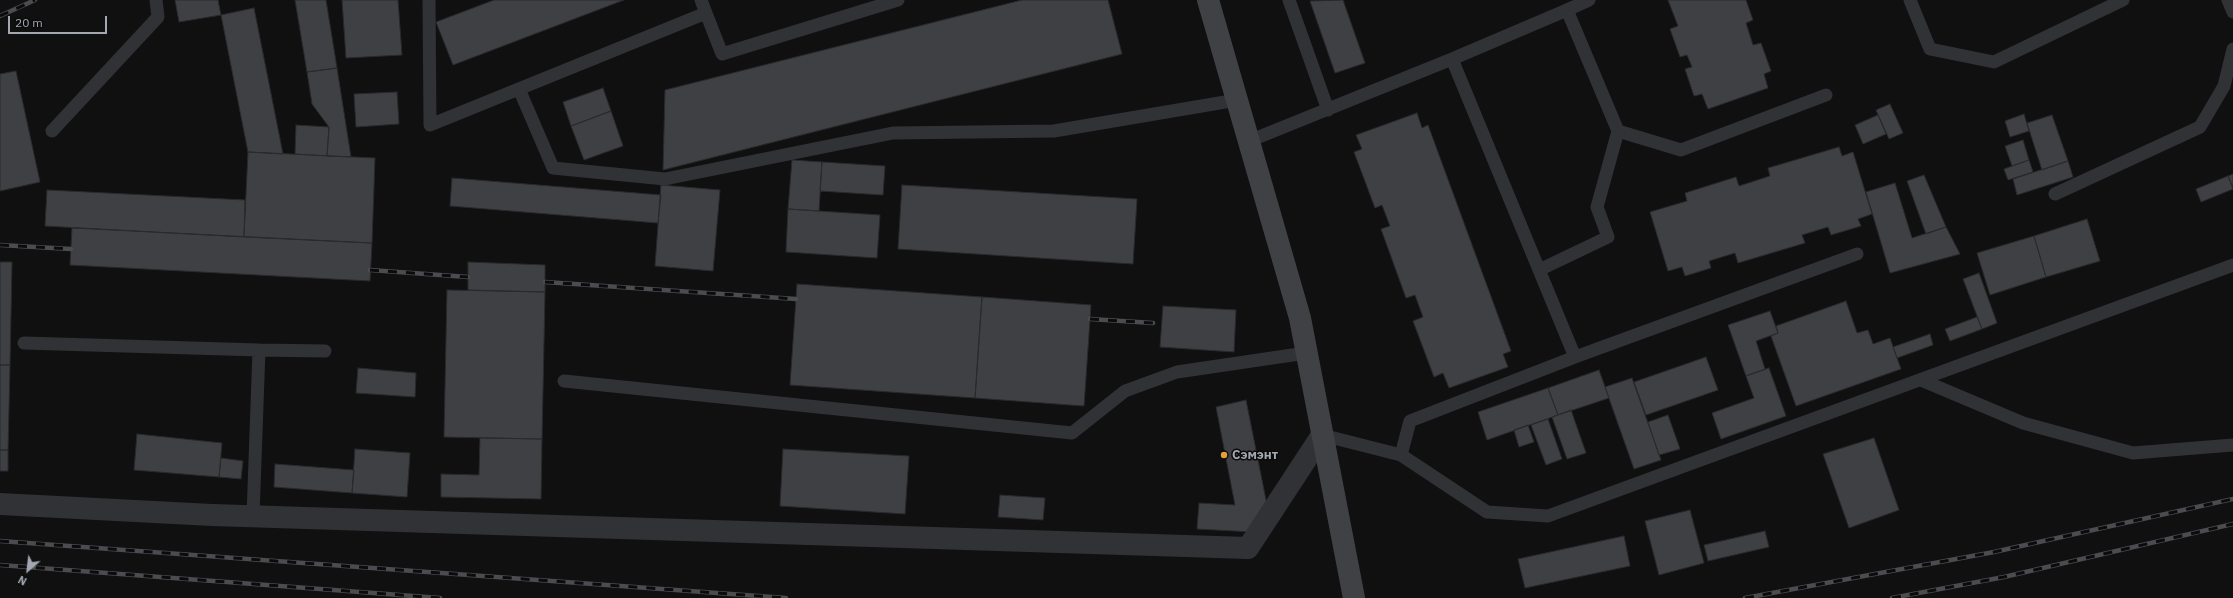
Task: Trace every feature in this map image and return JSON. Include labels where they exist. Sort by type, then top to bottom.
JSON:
[{"type":"main road","points":[[1208,0],[1300,318],[1354,598]]},
{"type":"street","points":[[0,504],[253,516],[1248,548],[1322,435]]},
{"type":"lane","points":[[52,131],[158,17],[156,0]]},
{"type":"lane","points":[[429,0],[430,125],[706,13]]},
{"type":"lane","points":[[701,0],[722,54],[898,0]]},
{"type":"lane","points":[[1289,0],[1328,110]]},
{"type":"lane","points":[[1249,142],[1452,59],[1590,0]]},
{"type":"lane","points":[[1910,0],[1930,49],[1994,62],[2123,0]]},
{"type":"lane","points":[[2228,0],[2233,12]]},
{"type":"lane","points":[[1539,270],[1608,237],[1597,208],[1618,131],[1567,10]]},
{"type":"lane","points":[[2055,194],[2200,127],[2224,86],[2233,49]]},
{"type":"lane","points":[[1452,59],[1575,357]]},
{"type":"lane","points":[[519,89],[553,168],[665,179],[893,133],[1054,130],[1237,100]]},
{"type":"lane","points":[[1618,131],[1681,150],[1826,95]]},
{"type":"lane","points":[[1402,455],[1410,421],[1575,357],[1857,254]]},
{"type":"lane","points":[[1322,435],[1402,455],[1487,512],[1548,516],[2233,265]]},
{"type":"lane","points":[[24,343],[325,351]]},
{"type":"lane","points":[[253,516],[259,350]]},
{"type":"lane","points":[[564,381],[1072,433],[1125,391],[1177,372],[1306,354]]},
{"type":"lane","points":[[1921,380],[2024,423],[2133,452],[2233,445]]},
{"type":"building","points":[[175,0],[218,0],[221,15],[179,22]]},
{"type":"building","points":[[295,0],[326,0],[337,68],[307,72]]},
{"type":"building","points":[[342,0],[398,0],[402,55],[346,58]]},
{"type":"building","points":[[494,0],[624,0],[453,65],[436,22]]},
{"type":"building","points":[[1022,0],[1108,0],[1122,54],[663,170],[665,90]]},
{"type":"building","points":[[1343,0],[1365,63],[1335,73],[1310,1]]},
{"type":"building","points":[[1668,0],[1746,0],[1753,20],[1746,23],[1753,45],[1761,43],[1771,71],[1764,74],[1768,88],[1708,109],[1702,94],[1694,96],[1685,69],[1692,67],[1687,55],[1680,57],[1670,29],[1678,26]]},
{"type":"building","points":[[254,8],[283,154],[248,152],[221,15]]},
{"type":"building","points":[[337,68],[351,157],[327,156],[329,127],[312,104],[307,72]]},
{"type":"building","points":[[16,71],[40,182],[0,191],[0,74]]},
{"type":"building","points":[[603,88],[611,111],[571,126],[563,102]]},
{"type":"building","points":[[397,92],[399,124],[356,127],[354,94]]},
{"type":"building","points":[[1890,104],[1903,133],[1889,139],[1876,110]]},
{"type":"building","points":[[611,111],[623,146],[584,160],[571,126]]},
{"type":"building","points":[[1417,113],[1422,128],[1428,125],[1511,351],[1503,354],[1508,367],[1449,388],[1443,373],[1434,377],[1413,321],[1423,317],[1415,295],[1406,298],[1381,229],[1390,226],[1382,205],[1375,208],[1354,152],[1362,149],[1356,135]]},
{"type":"building","points":[[2024,114],[2029,131],[2010,137],[2005,121]]},
{"type":"building","points":[[1878,115],[1886,134],[1863,144],[1855,125]]},
{"type":"building","points":[[2052,115],[2068,161],[2042,170],[2027,123]]},
{"type":"building","points":[[296,125],[329,127],[327,156],[295,154]]},
{"type":"building","points":[[2023,140],[2029,160],[2012,166],[2005,146]]},
{"type":"building","points":[[1839,147],[1842,156],[1853,152],[1872,214],[1858,219],[1861,226],[1831,235],[1828,227],[1802,235],[1805,243],[1738,263],[1735,253],[1709,261],[1711,268],[1685,276],[1682,267],[1668,271],[1650,212],[1687,201],[1685,193],[1736,177],[1739,186],[1770,176],[1768,168]]},
{"type":"building","points":[[248,152],[375,158],[372,243],[244,237]]},
{"type":"building","points":[[792,160],[822,162],[819,211],[788,209]]},
{"type":"building","points":[[2029,160],[2033,172],[2008,180],[2004,169]]},
{"type":"building","points":[[2068,161],[2073,177],[2017,195],[2013,179]]},
{"type":"building","points":[[822,162],[885,166],[883,195],[820,191]]},
{"type":"building","points":[[2233,174],[2233,187],[2228,176]]},
{"type":"building","points":[[1924,175],[1946,227],[1926,234],[1907,181]]},
{"type":"building","points":[[2228,176],[2233,189],[2201,202],[2196,189]]},
{"type":"building","points":[[452,178],[661,195],[658,223],[450,206]]},
{"type":"building","points":[[1895,183],[1912,238],[1946,227],[1960,254],[1890,273],[1866,192]]},
{"type":"building","points":[[661,185],[720,190],[713,271],[655,266]]},
{"type":"building","points":[[902,185],[1137,199],[1133,264],[898,249]]},
{"type":"building","points":[[47,190],[245,200],[244,237],[45,226]]},
{"type":"building","points":[[788,209],[880,215],[877,258],[786,252]]},
{"type":"building","points":[[2087,219],[2100,261],[2046,277],[2034,236]]},
{"type":"building","points":[[72,228],[372,243],[370,281],[70,265]]},
{"type":"building","points":[[2034,236],[2046,277],[1990,295],[1977,253]]},
{"type":"building","points":[[0,262],[12,262],[10,365],[0,365]]},
{"type":"building","points":[[468,262],[545,265],[545,292],[468,290]]},
{"type":"building","points":[[1979,273],[1997,323],[1982,329],[1963,279]]},
{"type":"building","points":[[797,284],[982,297],[975,398],[790,385]]},
{"type":"building","points":[[447,290],[545,292],[542,439],[444,437]]},
{"type":"building","points":[[982,297],[1091,305],[1084,406],[975,398]]},
{"type":"building","points":[[1846,301],[1857,333],[1868,330],[1873,344],[1890,338],[1901,369],[1796,406],[1771,336],[1778,333],[1776,326]]},
{"type":"building","points":[[1163,306],[1236,310],[1234,352],[1160,347]]},
{"type":"building","points":[[1770,311],[1778,333],[1756,341],[1765,369],[1746,376],[1728,325]]},
{"type":"building","points":[[1977,317],[1982,329],[1950,341],[1945,329]]},
{"type":"building","points":[[1930,334],[1933,345],[1897,358],[1893,347]]},
{"type":"building","points":[[1706,357],[1718,390],[1646,415],[1634,382]]},
{"type":"building","points":[[0,365],[10,365],[8,450],[0,450]]},
{"type":"building","points":[[358,368],[416,373],[415,397],[356,393]]},
{"type":"building","points":[[1769,368],[1786,416],[1721,439],[1712,413],[1754,398],[1746,376]]},
{"type":"building","points":[[1599,370],[1609,398],[1558,415],[1548,388]]},
{"type":"building","points":[[1632,378],[1661,460],[1634,469],[1605,387]]},
{"type":"building","points":[[1548,388],[1558,415],[1487,440],[1478,412]]},
{"type":"building","points":[[1246,400],[1267,505],[1253,532],[1197,529],[1199,503],[1235,505],[1216,407]]},
{"type":"building","points":[[1571,410],[1586,453],[1567,459],[1552,417]]},
{"type":"building","points":[[1668,415],[1680,449],[1659,455],[1648,422]]},
{"type":"building","points":[[1548,419],[1562,459],[1546,465],[1531,425]]},
{"type":"building","points":[[1528,425],[1534,442],[1519,447],[1514,430]]},
{"type":"building","points":[[137,434],[222,443],[219,477],[134,470]]},
{"type":"building","points":[[480,438],[542,439],[541,499],[441,497],[441,474],[479,475]]},
{"type":"building","points":[[1874,438],[1899,510],[1849,528],[1823,454]]},
{"type":"building","points":[[355,449],[410,453],[407,497],[352,493]]},
{"type":"building","points":[[783,449],[909,456],[905,514],[780,506]]},
{"type":"building","points":[[0,450],[8,450],[8,471],[0,471]]},
{"type":"building","points":[[221,458],[243,461],[241,479],[219,477]]},
{"type":"building","points":[[275,464],[354,470],[352,493],[274,487]]},
{"type":"building","points":[[1000,495],[1045,498],[1043,520],[998,517]]},
{"type":"building","points":[[1690,510],[1704,563],[1659,575],[1645,521]]},
{"type":"building","points":[[1765,531],[1769,547],[1708,561],[1704,545]]},
{"type":"building","points":[[1624,536],[1630,566],[1525,588],[1518,559]]},
{"type":"railway","points":[[0,16],[35,0]]},
{"type":"railway","points":[[0,245],[71,249]]},
{"type":"railway","points":[[370,270],[468,277]]},
{"type":"railway","points":[[545,282],[796,299]]},
{"type":"railway","points":[[1090,319],[1153,323]]},
{"type":"railway","points":[[1745,598],[1994,552],[2233,499]]},
{"type":"railway","points":[[1892,598],[2004,577],[2233,524]]},
{"type":"railway","points":[[0,541],[786,598]]},
{"type":"railway","points":[[0,565],[440,598]]},
{"type":"place","name":"Сэмэнт","points":[[1224,455]]}]
